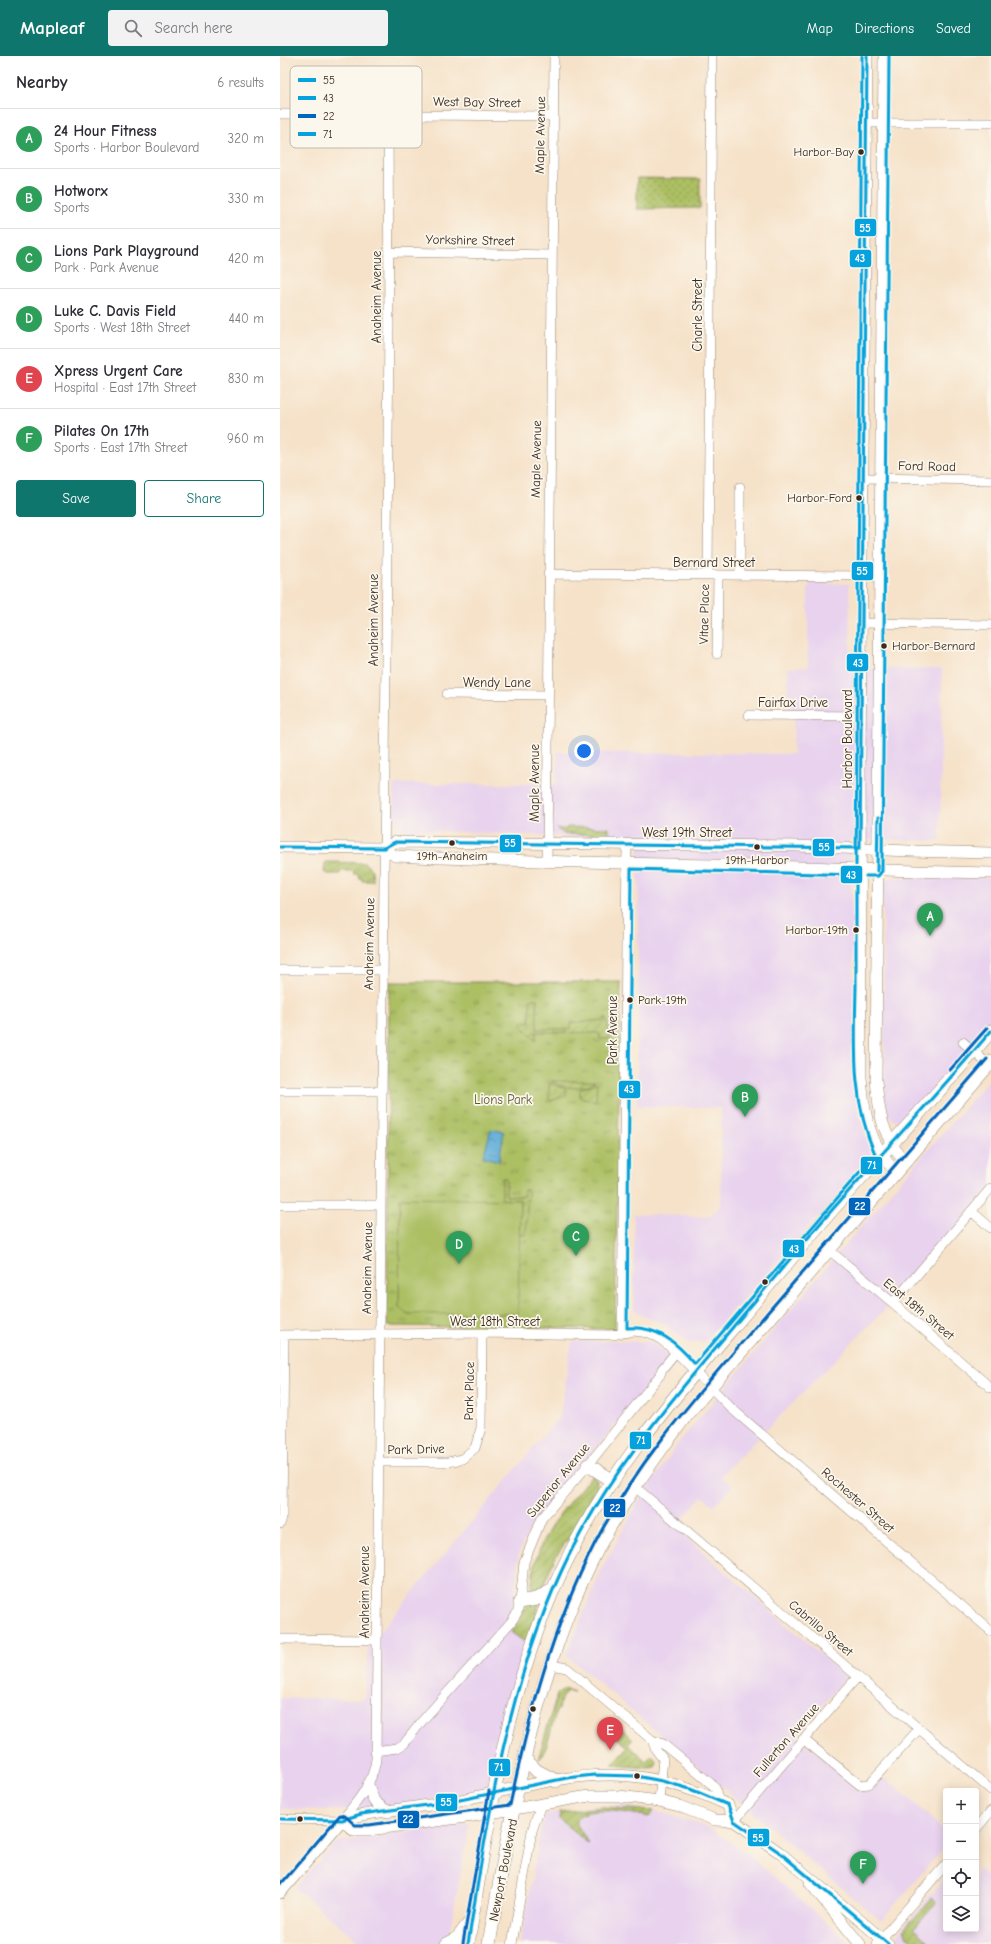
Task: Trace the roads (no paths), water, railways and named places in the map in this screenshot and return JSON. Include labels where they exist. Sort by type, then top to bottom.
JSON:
[{"type":"highway","name":"Newport Boulevard","points":[[468,1944],[490,1812],[522,1679],[553,1590],[579,1536],[612,1480],[659,1416],[881,1155],[974,1052],[991,1031]]},
{"type":"highway","name":"Newport Boulevard","points":[[489,1944],[518,1788],[550,1665],[566,1620],[601,1543],[634,1486],[663,1444],[710,1387],[990,1064]]},
{"type":"highway","points":[[588,1465],[612,1480]]},
{"type":"highway","points":[[520,1602],[536,1599],[553,1590]]},
{"type":"highway","points":[[525,1759],[537,1771],[556,1781]]},
{"type":"highway","points":[[447,1944],[457,1939],[472,1921]]},
{"type":"main road","name":"Harbor Boulevard","points":[[867,56],[860,848],[861,1077],[867,1120],[872,1138],[881,1155],[896,1172]]},
{"type":"main road","points":[[884,56],[876,1080],[880,1116],[891,1144],[905,1162]]},
{"type":"main road","name":"West 19th Street","points":[[280,847],[384,848],[396,842],[860,848],[991,852]]},
{"type":"main road","name":"West 19th Street","points":[[384,848],[395,856],[547,862],[757,866],[877,871],[991,873]]},
{"type":"main road","points":[[280,1893],[342,1820],[361,1814],[388,1812],[556,1781],[594,1775],[613,1775],[662,1781],[690,1789],[728,1805],[734,1821]]},
{"type":"main road","points":[[368,1785],[374,1801],[388,1812]]},
{"type":"main road","points":[[342,1820],[353,1830],[369,1830],[603,1796],[636,1797],[660,1801],[685,1808],[715,1820],[734,1821],[793,1863],[882,1942]]},
{"type":"main road","points":[[793,1863],[860,1944]]},
{"type":"street","name":"Maple Avenue","points":[[547,862],[548,574],[554,56]]},
{"type":"street","name":"Charle Street","points":[[708,575],[712,56]]},
{"type":"street","name":"West Bay Street","points":[[422,114],[553,116]]},
{"type":"street","points":[[866,123],[991,123]]},
{"type":"street","name":"Anaheim Avenue","points":[[368,1785],[373,1774],[376,1751],[389,252],[388,148]]},
{"type":"street","name":"Yorkshire Street","points":[[389,252],[551,255]]},
{"type":"street","name":"Ford Road","points":[[863,478],[991,480]]},
{"type":"street","points":[[740,487],[740,575]]},
{"type":"street","name":"Bernard Street","points":[[548,574],[880,576]]},
{"type":"street","name":"Vitae Place","points":[[717,654],[718,575]]},
{"type":"street","points":[[862,623],[991,625]]},
{"type":"street","name":"Wendy Lane","points":[[446,694],[548,695]]},
{"type":"street","name":"Fairfax Drive","points":[[749,715],[861,716]]},
{"type":"street","name":"Park Avenue","points":[[622,1333],[627,846]]},
{"type":"street","points":[[280,970],[382,970]]},
{"type":"street","points":[[963,1042],[990,1064]]},
{"type":"street","points":[[280,1091],[381,1091]]},
{"type":"street","points":[[893,1303],[991,1188]]},
{"type":"street","points":[[280,1205],[380,1205]]},
{"type":"street","points":[[971,1212],[991,1228]]},
{"type":"street","name":"East 18th Street","points":[[828,1250],[893,1303],[991,1388]]},
{"type":"street","name":"West 18th Street","points":[[282,1335],[482,1333],[612,1335],[634,1331],[649,1333],[660,1338],[696,1372]]},
{"type":"street","name":"Park Place","points":[[475,1448],[481,1428],[482,1333]]},
{"type":"street","points":[[280,1524],[282,1518],[282,1335]]},
{"type":"street","name":"Superior Avenue","points":[[376,1751],[397,1748],[404,1744],[511,1622],[517,1613],[520,1602],[524,1562],[542,1518],[588,1465],[660,1375],[662,1369],[676,1352]]},
{"type":"street","name":"Rochester Street","points":[[696,1372],[731,1408],[991,1630]]},
{"type":"street","name":"Park Drive","points":[[378,1462],[448,1462],[462,1459],[475,1448]]},
{"type":"street","name":"Cabrillo Street","points":[[634,1486],[991,1790]]},
{"type":"street","points":[[280,1639],[376,1640]]},
{"type":"street","points":[[550,1665],[566,1668],[652,1740],[663,1744],[715,1787],[718,1800]]},
{"type":"street","name":"Fullerton Avenue","points":[[734,1821],[858,1676]]},
{"type":"street","points":[[803,1739],[860,1786],[864,1786],[870,1784],[919,1728]]},
{"type":"street","points":[[652,1740],[656,1750],[663,1759],[660,1801]]},
{"type":"street","points":[[280,1819],[342,1820],[368,1785]]},
{"type":"street","points":[[512,1944],[530,1839],[541,1804]]},
{"type":"street","points":[[979,1825],[991,1811]]},
{"type":"street","points":[[882,1942],[943,1868]]},
{"type":"water","points":[[491,1129],[504,1132],[499,1161],[483,1157]]},
{"type":"place","name":"Harbor-Bay","points":[[861,152]]},
{"type":"place","name":"Harbor-Ford","points":[[859,498]]},
{"type":"place","name":"Harbor-Bernard","points":[[884,646]]},
{"type":"place","name":"19th-Anaheim","points":[[452,843]]},
{"type":"place","name":"19th-Harbor","points":[[757,847]]},
{"type":"place","name":"Harbor-19th","points":[[856,930]]},
{"type":"place","name":"24 Hour Fitness","points":[[930,936]]},
{"type":"place","name":"Park-19th","points":[[630,1000]]},
{"type":"place","name":"Hotworx","points":[[745,1117]]},
{"type":"place","name":"Lions Park Playground","points":[[576,1256]]},
{"type":"place","name":"Luke C. Davis Field","points":[[459,1264]]},
{"type":"place","name":"Xpress Urgent Care","points":[[610,1750]]},
{"type":"place","name":"Pilates On 17th","points":[[863,1884]]},
{"type":"park label","name":"Lions Park","points":[[503,1099]]}]
